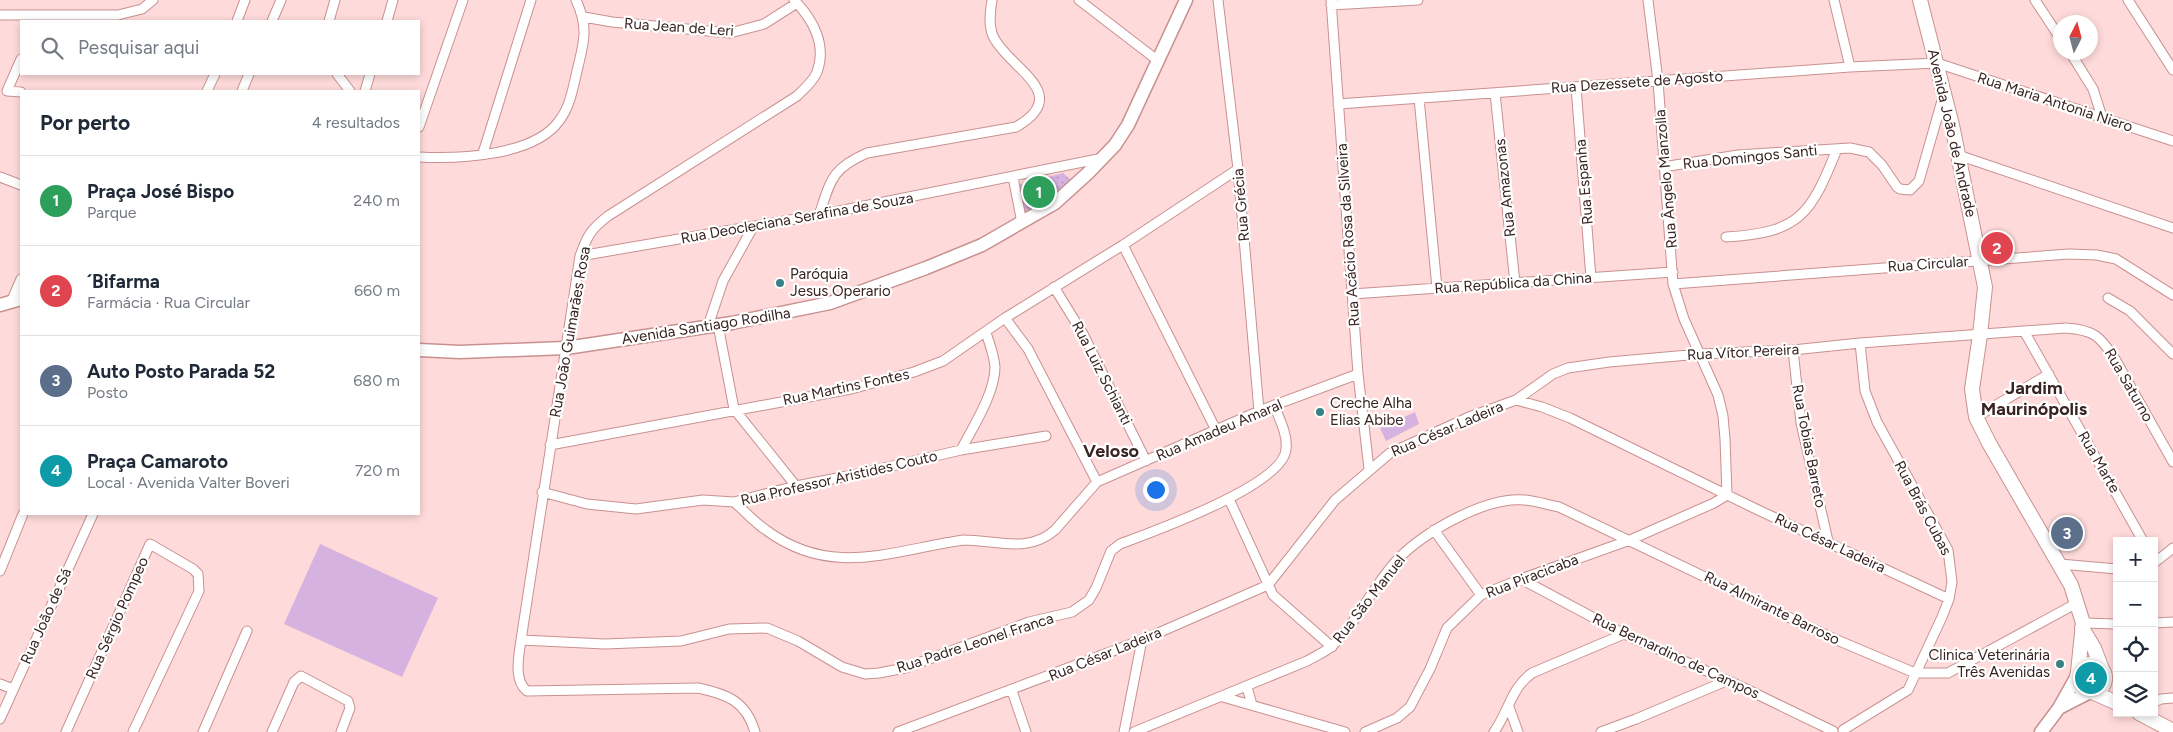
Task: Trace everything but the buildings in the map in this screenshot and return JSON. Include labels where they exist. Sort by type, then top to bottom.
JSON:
[{"type":"main road","name":"Avenida Santiago Rodilha","points":[[420,350],[470,352],[566,348],[713,325],[830,303],[926,268],[982,245],[1055,203],[1104,158],[1128,124],[1186,0]]},
{"type":"main road","name":"Avenida João de Andrade","points":[[1920,0],[1945,93],[1984,287],[1980,335],[1972,388],[1976,417],[1989,443],[2060,564],[2103,671]]},
{"type":"main road","name":"Avenida João de Andrade","points":[[2077,674],[2083,625]]},
{"type":"main road","points":[[2041,732],[2059,708],[2081,668],[2094,664],[2113,682]]},
{"type":"main road","points":[[2059,708],[2103,686],[2103,671]]},
{"type":"main road","points":[[2077,674],[2077,681],[2082,688],[2113,701]]},
{"type":"main road","points":[[2147,717],[2173,731]]},
{"type":"street","points":[[0,14],[40,18],[118,16],[142,9],[153,0]]},
{"type":"street","points":[[236,20],[245,0]]},
{"type":"street","points":[[272,20],[281,0]]},
{"type":"street","points":[[330,20],[335,0]]},
{"type":"street","points":[[387,20],[393,0]]},
{"type":"street","points":[[420,124],[463,0]]},
{"type":"street","points":[[484,153],[531,0]]},
{"type":"street","points":[[420,157],[440,158],[511,149],[533,142],[551,132],[560,120],[568,103],[584,39],[584,17],[576,0]]},
{"type":"street","points":[[819,215],[834,175],[854,159],[867,153],[1016,127],[1035,113],[1039,103],[1038,90],[1035,84],[1009,58],[993,37],[990,15],[992,0]]},
{"type":"street","points":[[1078,0],[1157,60]]},
{"type":"street","name":"Rua Grécia","points":[[1218,0],[1238,170],[1259,411]]},
{"type":"street","points":[[1331,3],[1418,0]]},
{"type":"street","name":"Rua Ângelo Manzolla","points":[[1648,0],[1658,81],[1663,167],[1674,272],[1673,284],[1684,319],[1718,395],[1723,416],[1727,495]]},
{"type":"street","points":[[1834,0],[1850,67]]},
{"type":"street","points":[[2035,0],[2053,27]]},
{"type":"street","points":[[2128,0],[2173,70]]},
{"type":"street","name":"Rua Jean de Leri","points":[[584,17],[612,22],[730,33],[764,24],[796,2]]},
{"type":"street","name":"Rua João Guimarães Rosa","points":[[521,640],[542,492],[580,256],[586,240],[592,228],[797,96],[808,86],[817,72],[819,60],[818,34],[810,18],[796,2]]},
{"type":"street","name":"Rua Acácio Rosa da Silveira","points":[[1331,3],[1358,374],[1369,469]]},
{"type":"street","points":[[2075,60],[2090,84],[2102,117]]},
{"type":"street","points":[[20,61],[7,91],[20,92]]},
{"type":"street","name":"Rua Dezessete de Agosto","points":[[1338,104],[1850,67],[1937,63]]},
{"type":"street","name":"Rua Maria Antonia Niero","points":[[1937,63],[2173,141]]},
{"type":"street","points":[[207,90],[215,75]]},
{"type":"street","points":[[242,90],[249,75]]},
{"type":"street","points":[[338,75],[349,90]]},
{"type":"street","points":[[365,90],[370,75]]},
{"type":"street","name":"Rua Espanha","points":[[1576,87],[1591,278]]},
{"type":"street","name":"Rua Amazonas","points":[[1496,93],[1515,283]]},
{"type":"street","name":"Rua Domingos Santi","points":[[1663,167],[1738,155],[1850,148],[1869,152],[1882,164],[1900,190],[1910,190],[1919,181],[1945,93]]},
{"type":"street","points":[[1418,98],[1437,288]]},
{"type":"street","points":[[1726,237],[1755,236],[1792,223],[1806,210],[1821,188],[1837,149]]},
{"type":"street","points":[[1958,155],[2173,228]]},
{"type":"street","name":"Rua Deocleciana Serafina de Souza","points":[[580,256],[753,228],[1104,158]]},
{"type":"street","name":"Rua Martins Fontes","points":[[550,445],[851,388],[914,372],[943,361],[1005,318],[1123,245],[1238,170]]},
{"type":"street","points":[[0,177],[20,185]]},
{"type":"street","points":[[1012,177],[1022,223]]},
{"type":"street","points":[[753,228],[723,281],[713,325],[734,410],[796,486]]},
{"type":"street","points":[[1123,245],[1216,430]]},
{"type":"street","name":"Rua Circular","points":[[1673,284],[2069,254],[2097,255],[2116,259],[2173,295]]},
{"type":"street","name":"Rua República da China","points":[[1352,294],[1674,272]]},
{"type":"street","points":[[11,302],[20,281]]},
{"type":"street","name":"Rua Luiz Schianti","points":[[1054,287],[1083,334],[1146,461]]},
{"type":"street","points":[[2108,298],[2130,311],[2173,354]]},
{"type":"street","points":[[1005,318],[1028,350],[1097,482]]},
{"type":"street","name":"Rua Saturno","points":[[1980,335],[2066,328],[2082,329],[2093,333],[2104,343],[2116,359],[2173,462]]},
{"type":"street","name":"Rua Marte","points":[[2024,331],[2142,537]]},
{"type":"street","points":[[961,450],[981,412],[995,368],[993,354],[986,333]]},
{"type":"street","name":"Rua Vítor Pereira","points":[[1516,400],[1552,374],[1568,368],[1700,354],[1793,350],[1860,343],[1980,335]]},
{"type":"street","name":"Rua Brás Cubas","points":[[1846,731],[1908,690],[1949,599],[1952,569],[1948,550],[1877,422],[1865,391],[1860,343]]},
{"type":"street","name":"Rua Tobias Barreto","points":[[1793,350],[1801,423],[1828,541]]},
{"type":"street","name":"Rua Amadeu Amaral","points":[[734,502],[764,529],[796,548],[824,556],[857,559],[964,540],[978,540],[1005,545],[1040,540],[1055,530],[1097,482],[1259,411],[1358,374]]},
{"type":"street","points":[[1976,417],[2049,374]]},
{"type":"street","name":"Rua César Ladeira","points":[[898,732],[1012,691],[1142,640],[1268,585],[1335,500],[1390,452],[1469,417],[1516,400],[1542,407],[1570,418],[1727,495],[1949,599]]},
{"type":"street","name":"Rua Padre Leonel Franca","points":[[521,640],[605,644],[681,641],[730,629],[766,628],[798,641],[842,668],[854,672],[865,674],[893,670],[957,650],[1029,622],[1072,612],[1089,600],[1111,551],[1229,499],[1279,464],[1286,449],[1285,436],[1274,405]]},
{"type":"street","name":"Rua Professor Aristides Couto","points":[[542,492],[587,504],[636,510],[703,500],[734,502],[796,486],[961,450],[1046,436]]},
{"type":"street","name":"Rua Piracicaba","points":[[1365,732],[1397,718],[1410,707],[1430,669],[1447,628],[1481,596],[1521,579],[1630,540],[1714,503],[1727,495]]},
{"type":"street","points":[[1229,499],[1272,595],[1332,647]]},
{"type":"street","name":"Rua São Manuel","points":[[1134,732],[1224,697],[1307,661],[1332,647],[1346,631],[1396,560],[1420,539],[1434,530],[1496,502],[1525,499],[1559,507],[1630,540]]},
{"type":"street","points":[[0,570],[23,515]]},
{"type":"street","name":"Rua João de Sá","points":[[0,719],[93,515]]},
{"type":"street","points":[[1434,530],[1481,596]]},
{"type":"street","name":"Rua Almirante Barroso","points":[[1630,540],[1830,637],[1915,673]]},
{"type":"street","name":"Rua Sérgio Pompeo","points":[[66,732],[150,544],[193,569],[198,574],[199,591],[133,732]]},
{"type":"street","points":[[2158,560],[2173,548]]},
{"type":"street","points":[[2060,564],[2113,569]]},
{"type":"street","name":"Rua Bernardino de Campos","points":[[1521,579],[1624,634],[1726,680],[1833,732]]},
{"type":"street","points":[[1915,673],[1948,673],[2077,603]]},
{"type":"street","points":[[2158,623],[2173,622]]},
{"type":"street","points":[[2083,625],[2113,624]]},
{"type":"street","points":[[203,732],[246,631]]},
{"type":"street","points":[[1494,732],[1509,707],[1518,685],[1532,673],[1624,634]]},
{"type":"street","points":[[521,640],[518,670],[520,682],[527,692],[698,688],[733,699],[745,710],[752,720],[755,732]]},
{"type":"street","points":[[1124,732],[1142,640]]},
{"type":"street","points":[[272,732],[298,677],[344,697],[348,701],[350,708],[341,732]]},
{"type":"street","points":[[1601,732],[1726,680]]},
{"type":"street","points":[[0,684],[13,690]]},
{"type":"street","points":[[1247,687],[1252,705]]},
{"type":"street","points":[[1012,691],[1026,732]]},
{"type":"street","points":[[1224,697],[1345,732]]},
{"type":"street","points":[[2158,700],[2173,698]]},
{"type":"street","points":[[1509,707],[1518,732]]},
{"type":"street","points":[[1833,732],[1846,731]]},
{"type":"shaded area","points":[[1063,173],[1071,180],[1051,199],[1023,213],[1018,185]]},
{"type":"shaded area","points":[[1415,412],[1419,424],[1386,441],[1380,428]]},
{"type":"shaded area","points":[[320,544],[438,598],[402,677],[284,624]]},
{"type":"place","name":"Praça José Bispo","points":[[1039,192]]},
{"type":"place","name":"´Bifarma","points":[[1997,248]]},
{"type":"place","name":"Paróquia Jesus Operario","points":[[780,283]]},
{"type":"place","name":"Creche Alha Elias Abibe","points":[[1320,412]]},
{"type":"place","name":"Auto Posto Parada 52","points":[[2067,533]]},
{"type":"place","name":"Clinica Veterinária Três Avenidas","points":[[2060,664]]},
{"type":"place","name":"Praça Camaroto","points":[[2091,678]]},
{"type":"district","name":"Jardim Maurinópolis","points":[[2034,398]]},
{"type":"district","name":"Veloso","points":[[1111,451]]}]
